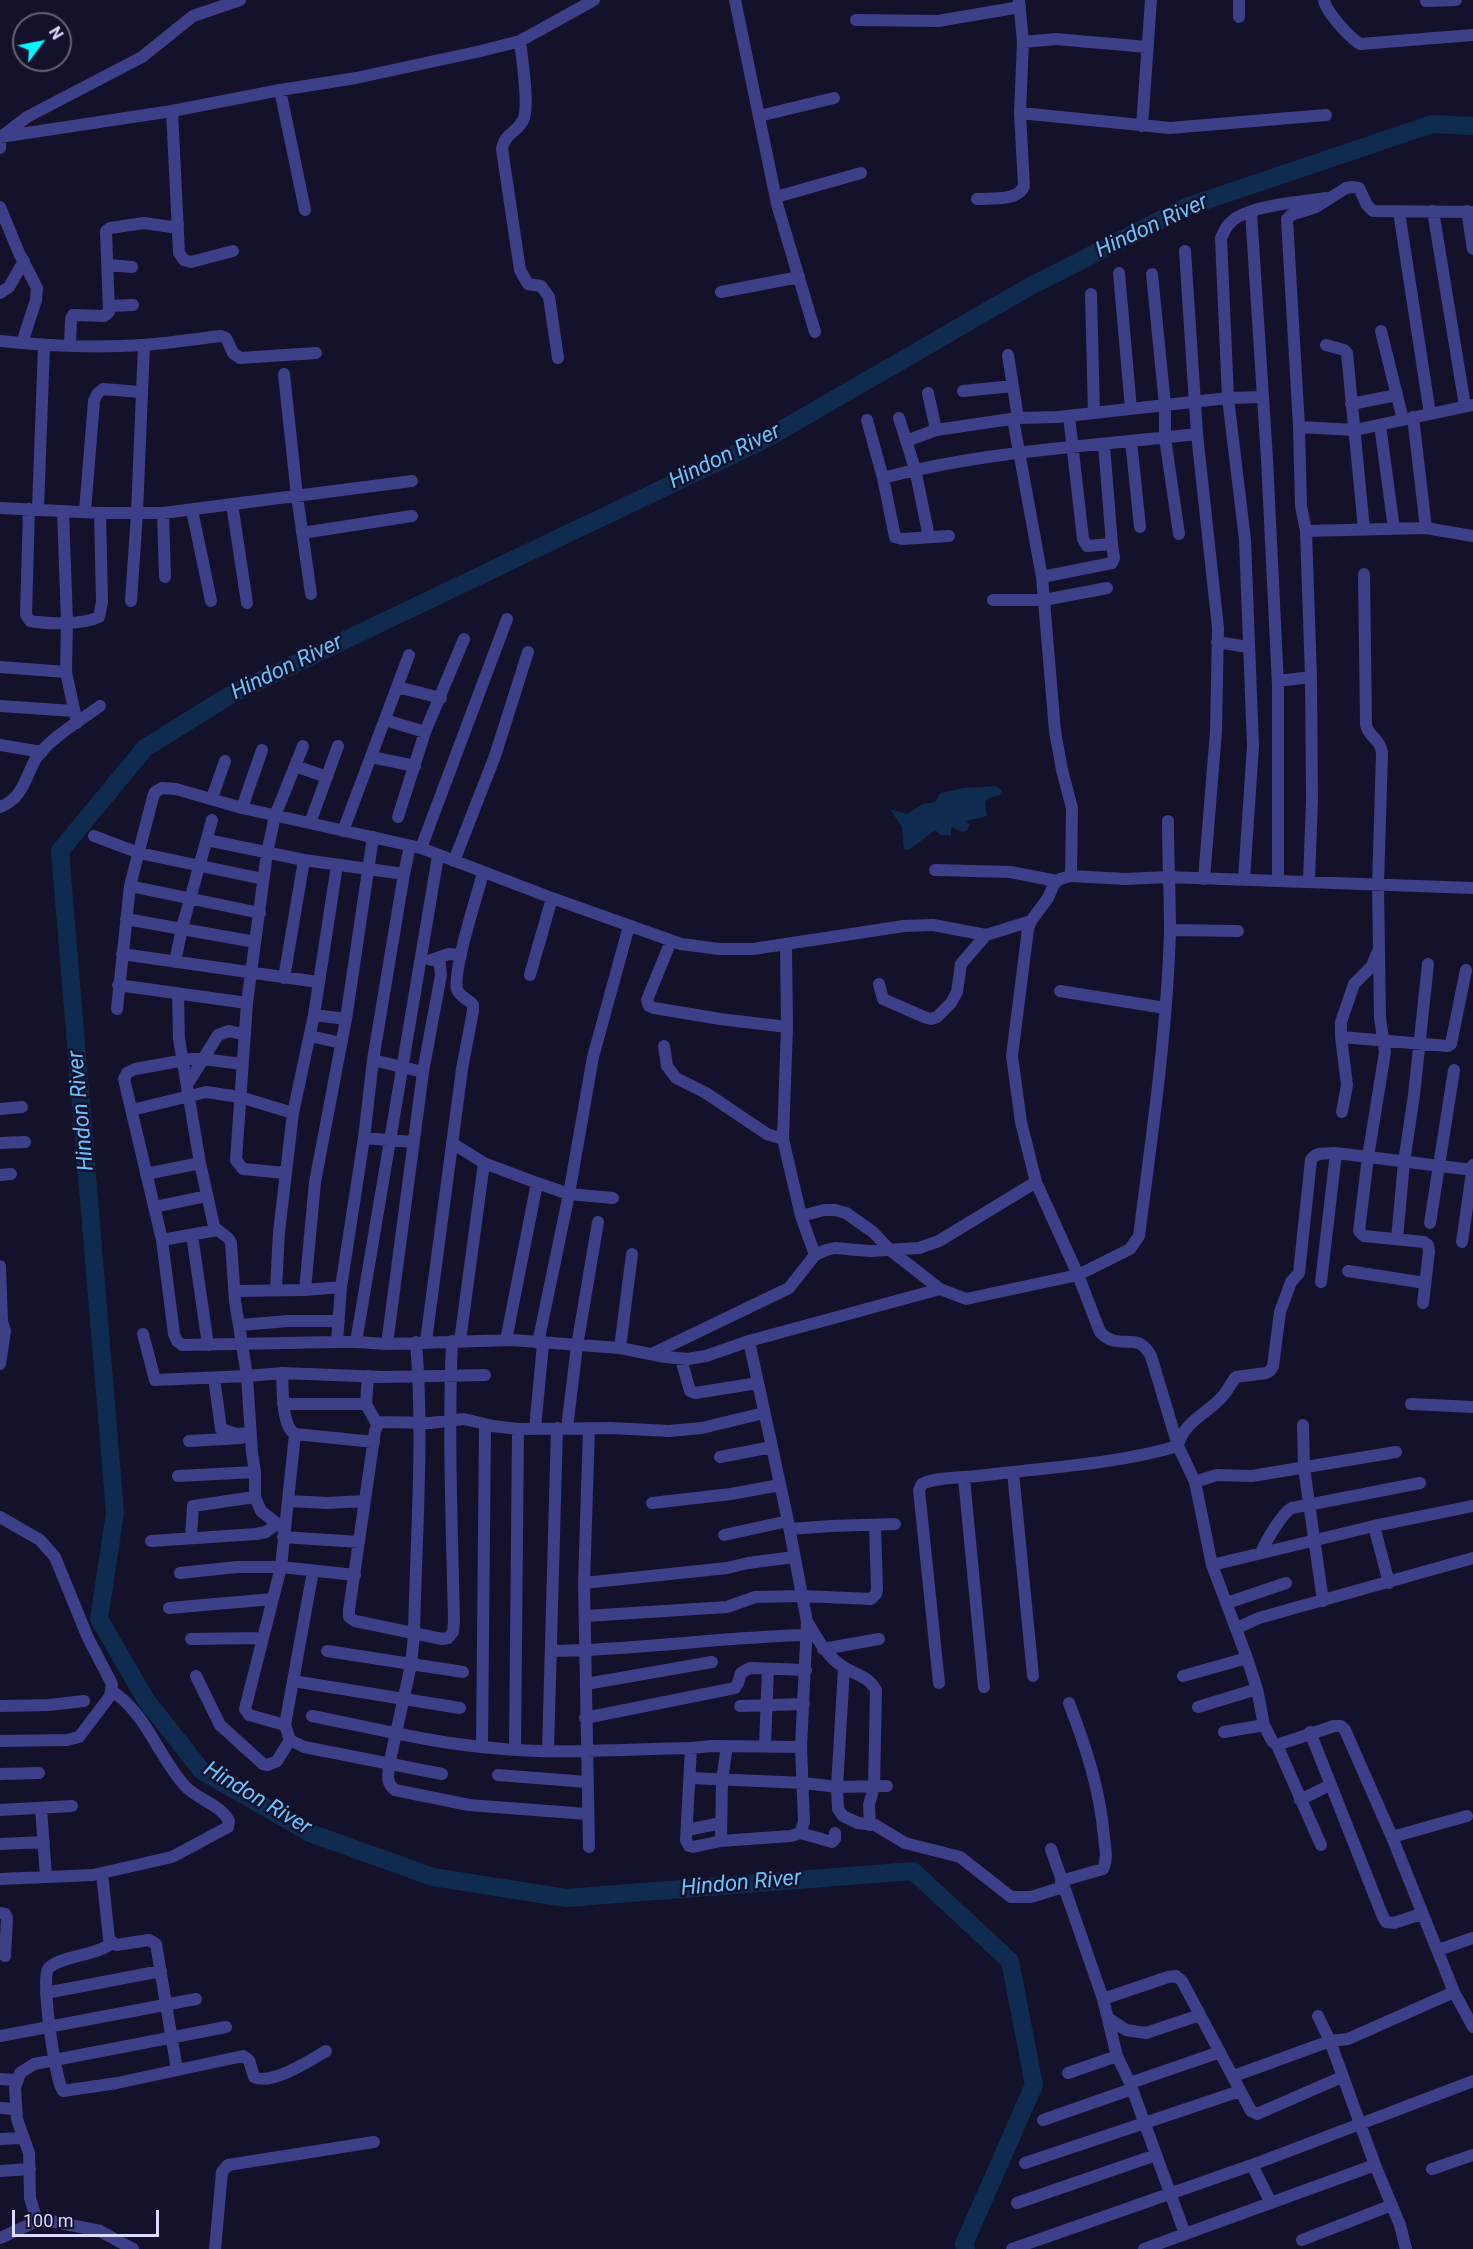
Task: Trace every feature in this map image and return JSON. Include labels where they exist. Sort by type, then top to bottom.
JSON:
[{"type":"street","points":[[0,141],[27,117],[142,57],[193,16],[240,0]]},
{"type":"street","points":[[0,141],[356,78],[481,51],[520,40],[594,0]]},
{"type":"street","points":[[735,0],[776,197],[815,332]]},
{"type":"street","points":[[1142,126],[1151,0]]},
{"type":"street","points":[[1239,0],[1239,17]]},
{"type":"street","points":[[1324,0],[1326,7],[1349,35],[1360,44],[1473,35]]},
{"type":"street","points":[[1426,1],[1456,0]]},
{"type":"street","points":[[856,20],[938,21],[1019,3],[1023,42],[1020,113],[1023,190],[1017,195],[977,200]]},
{"type":"street","points":[[1023,42],[1056,39],[1147,47]]},
{"type":"street","points":[[520,40],[524,118],[519,126],[508,135],[502,149],[520,270],[528,284],[541,286],[549,297],[558,358]]},
{"type":"street","points":[[280,90],[305,210]]},
{"type":"street","points":[[759,117],[834,98]]},
{"type":"street","points":[[172,111],[179,252],[187,262],[233,251]]},
{"type":"street","points":[[1020,113],[1170,128],[1326,115]]},
{"type":"street","points":[[776,197],[861,173]]},
{"type":"street","points":[[1309,881],[1312,800],[1311,677],[1306,531],[1301,506],[1299,427],[1287,219],[1309,210],[1346,188],[1353,187],[1359,188],[1367,205],[1374,211],[1470,212],[1473,249]]},
{"type":"street","points":[[1244,879],[1253,746],[1245,540],[1228,399],[1221,238],[1230,222],[1237,217],[1289,203],[1329,198]]},
{"type":"street","points":[[0,207],[37,288],[36,300],[22,344]]},
{"type":"street","points":[[1299,427],[1355,430],[1469,405],[1433,211]]},
{"type":"street","points":[[1251,212],[1278,681],[1278,880]]},
{"type":"street","points":[[1399,212],[1430,414]]},
{"type":"street","points":[[70,345],[73,315],[104,316],[109,312],[106,231],[110,228],[144,223],[171,227],[178,224]]},
{"type":"street","points":[[1185,251],[1197,434],[1214,578],[1217,642],[1216,731],[1204,879]]},
{"type":"street","points":[[0,292],[9,287],[24,261]]},
{"type":"street","points":[[108,265],[132,267]]},
{"type":"street","points":[[1119,273],[1131,409]]},
{"type":"street","points":[[1152,274],[1165,405],[1165,438],[1179,534]]},
{"type":"street","points":[[721,292],[799,277]]},
{"type":"street","points":[[1091,294],[1094,413]]},
{"type":"street","points":[[110,306],[133,305]]},
{"type":"street","points":[[1381,331],[1397,395],[1408,418],[1426,528]]},
{"type":"street","points":[[0,341],[44,345],[144,345],[222,336],[226,338],[233,353],[240,358],[316,353]]},
{"type":"street","points":[[44,345],[26,615],[30,621],[66,622],[93,620],[99,617],[102,611],[99,513]]},
{"type":"street","points":[[131,601],[144,345]]},
{"type":"street","points":[[1326,345],[1347,353],[1364,529]]},
{"type":"street","points":[[1008,355],[1019,454],[1042,577],[1054,731],[1071,808],[1071,876]]},
{"type":"street","points":[[284,374],[297,496],[311,594]]},
{"type":"street","points":[[963,392],[1013,386]]},
{"type":"street","points":[[85,511],[94,401],[97,394],[103,389],[141,392]]},
{"type":"street","points":[[928,393],[936,430]]},
{"type":"street","points":[[1351,404],[1397,395]]},
{"type":"street","points":[[906,441],[936,430],[1015,418],[1070,416],[1263,397]]},
{"type":"street","points":[[1070,416],[1085,543],[1091,546],[1112,544]]},
{"type":"street","points":[[898,418],[915,470],[929,537]]},
{"type":"street","points":[[867,420],[883,478],[895,537],[902,539],[949,536]]},
{"type":"street","points":[[1380,425],[1394,529]]},
{"type":"street","points":[[883,478],[915,470],[1019,454],[1197,434]]},
{"type":"street","points":[[1131,441],[1140,527]]},
{"type":"street","points":[[1042,577],[1112,563],[1114,558],[1104,444]]},
{"type":"street","points":[[0,508],[99,513],[163,513],[412,481]]},
{"type":"street","points":[[232,504],[247,603]]},
{"type":"street","points":[[192,510],[211,601]]},
{"type":"street","points":[[63,511],[66,672],[76,717]]},
{"type":"street","points":[[163,513],[165,577]]},
{"type":"street","points":[[302,533],[412,516]]},
{"type":"street","points":[[1306,531],[1426,528],[1473,536]]},
{"type":"street","points":[[1364,574],[1366,725],[1370,734],[1377,740],[1382,753],[1378,885],[1380,1018],[1384,1063],[1368,1157],[1359,1231],[1364,1236],[1424,1242],[1428,1245],[1423,1303]]},
{"type":"street","points":[[993,600],[1044,600],[1107,588]]},
{"type":"street","points":[[337,1342],[341,1287],[404,874],[507,619]]},
{"type":"street","points":[[398,817],[425,732],[465,639]]},
{"type":"street","points":[[1217,642],[1248,647]]},
{"type":"street","points":[[454,861],[495,756],[528,652]]},
{"type":"street","points":[[343,831],[409,655]]},
{"type":"street","points":[[0,667],[66,672]]},
{"type":"street","points":[[1278,681],[1311,677]]},
{"type":"street","points":[[397,687],[441,698]]},
{"type":"street","points":[[0,706],[76,717]]},
{"type":"street","points":[[0,807],[17,797],[36,759],[76,717],[100,706]]},
{"type":"street","points":[[385,720],[425,732]]},
{"type":"street","points":[[0,745],[42,752]]},
{"type":"street","points":[[285,1173],[243,1169],[236,1160],[247,1003],[267,852],[275,816],[303,746]]},
{"type":"street","points":[[310,823],[338,746]]},
{"type":"street","points":[[242,808],[261,750]]},
{"type":"street","points":[[371,757],[415,766]]},
{"type":"street","points":[[212,798],[225,761]]},
{"type":"street","points":[[295,766],[327,777]]},
{"type":"street","points":[[117,1009],[130,886],[153,797],[158,789],[176,789],[275,816],[416,847],[681,944],[737,950],[904,926],[933,925],[986,935],[1031,921]]},
{"type":"street","points":[[175,962],[189,900],[212,820]]},
{"type":"street","points":[[801,1216],[824,1210],[846,1213],[873,1232],[890,1250],[940,1289],[966,1299],[1078,1275],[1130,1249],[1139,1236],[1165,1008],[1170,930],[1168,821]]},
{"type":"street","points":[[94,836],[139,853],[263,879]]},
{"type":"street","points":[[305,1290],[315,1182],[346,1019],[373,837]]},
{"type":"street","points":[[207,840],[337,866],[404,874]]},
{"type":"street","points":[[356,1342],[438,856]]},
{"type":"street","points":[[284,978],[304,860]]},
{"type":"street","points":[[276,1289],[279,1232],[293,1113],[314,1015],[337,866]]},
{"type":"street","points":[[935,870],[1010,872],[1057,881],[1071,876],[1125,879],[1168,876],[1473,888]]},
{"type":"street","points":[[483,873],[461,955],[456,987],[458,993],[473,1005],[473,1011],[462,1069],[421,1342],[418,1376],[414,1634],[411,1665],[389,1766],[388,1781],[389,1786],[395,1790],[470,1804],[587,1814]]},
{"type":"street","points":[[1057,881],[1028,929],[1012,1056],[1022,1129],[1036,1182],[1078,1275],[1100,1332],[1107,1340],[1115,1343],[1136,1342],[1146,1346],[1151,1356],[1178,1446],[1196,1482],[1212,1565],[1247,1658],[1257,1689],[1264,1725],[1272,1741],[1277,1745],[1321,1845]]},
{"type":"street","points":[[130,886],[260,913]]},
{"type":"street","points":[[530,975],[552,898]]},
{"type":"street","points":[[126,919],[255,942]]},
{"type":"street","points":[[535,1428],[541,1344],[593,1057],[629,926]]},
{"type":"street","points":[[1170,930],[1238,931]]},
{"type":"street","points":[[879,984],[883,999],[924,1017],[931,1019],[937,1017],[954,998],[961,964],[986,935]]},
{"type":"street","points":[[671,941],[647,1000],[649,1005],[654,1008],[720,1019],[787,1027]]},
{"type":"street","points":[[786,944],[787,1027],[783,1139],[801,1216],[815,1255]]},
{"type":"street","points":[[1342,1112],[1347,1084],[1341,1037],[1344,1008],[1354,984],[1372,966],[1379,949]]},
{"type":"street","points":[[122,954],[318,982]]},
{"type":"street","points":[[422,958],[432,960],[449,954],[461,955]]},
{"type":"street","points":[[387,1344],[423,1072],[441,975],[439,958]]},
{"type":"street","points":[[1397,1239],[1428,964]]},
{"type":"street","points":[[1341,1037],[1444,1047],[1451,1044],[1466,970]]},
{"type":"street","points":[[118,985],[247,1003]]},
{"type":"street","points":[[1060,991],[1165,1008]]},
{"type":"street","points":[[178,994],[179,1039],[207,1196],[214,1226],[227,1236],[231,1243],[234,1291],[247,1376],[255,1497],[261,1511],[281,1530]]},
{"type":"street","points":[[314,1015],[346,1019]]},
{"type":"street","points":[[188,1091],[203,1059],[218,1035],[229,1031],[245,1035]]},
{"type":"street","points":[[310,1036],[341,1043]]},
{"type":"street","points":[[664,1046],[667,1066],[676,1078],[706,1093],[767,1134],[783,1139]]},
{"type":"street","points":[[242,1064],[203,1059],[183,1060],[135,1069],[127,1073],[124,1079],[162,1240],[174,1334],[182,1345],[337,1342],[387,1344],[506,1340],[620,1348],[681,1359],[706,1356],[749,1341],[940,1289]]},
{"type":"street","points":[[374,1060],[423,1072]]},
{"type":"street","points":[[1430,1223],[1454,1070]]},
{"type":"street","points":[[132,1110],[188,1091],[240,1097],[293,1113]]},
{"type":"street","points":[[0,1109],[22,1107]]},
{"type":"street","points":[[364,1138],[413,1142]]},
{"type":"street","points":[[0,1143],[25,1142]]},
{"type":"street","points":[[452,1143],[484,1163],[569,1194],[613,1198]]},
{"type":"street","points":[[1178,1446],[1180,1437],[1188,1425],[1222,1398],[1236,1377],[1266,1373],[1273,1366],[1280,1312],[1291,1282],[1299,1273],[1311,1160],[1317,1154],[1336,1153],[1473,1168],[1462,1242]]},
{"type":"street","points":[[1321,1282],[1336,1153]]},
{"type":"street","points":[[146,1174],[200,1163]]},
{"type":"street","points":[[368,1376],[366,1404],[376,1424],[349,1617],[355,1621],[414,1634],[448,1638],[453,1632],[454,1622],[450,1375],[484,1163]]},
{"type":"street","points":[[652,1354],[789,1288],[815,1255],[835,1248],[870,1251],[920,1248],[939,1240],[1036,1182]]},
{"type":"street","points":[[506,1340],[537,1183]]},
{"type":"street","points":[[154,1207],[207,1196]]},
{"type":"street","points":[[548,1750],[562,1428],[598,1222]]},
{"type":"street","points":[[162,1240],[217,1230]]},
{"type":"street","points":[[192,1234],[208,1345]]},
{"type":"street","points":[[620,1348],[632,1254]]},
{"type":"street","points":[[0,1266],[2,1321],[5,1331],[0,1364]]},
{"type":"street","points":[[1348,1271],[1425,1283]]},
{"type":"street","points":[[234,1291],[341,1287]]},
{"type":"street","points":[[240,1325],[339,1321]]},
{"type":"street","points":[[142,1334],[155,1380],[282,1373],[368,1376],[484,1375]]},
{"type":"street","points":[[749,1341],[789,1525],[807,1622],[801,1747],[804,1822],[800,1833]]},
{"type":"street","points":[[681,1359],[690,1391],[695,1393],[758,1383]]},
{"type":"street","points":[[282,1373],[288,1428],[295,1434],[374,1442]]},
{"type":"street","points":[[214,1378],[221,1429],[251,1435]]},
{"type":"street","points":[[284,1404],[366,1404]]},
{"type":"street","points":[[1411,1404],[1473,1407]]},
{"type":"street","points":[[376,1424],[382,1421],[418,1423],[464,1419],[518,1429],[686,1430],[735,1422],[764,1413]]},
{"type":"street","points":[[482,1747],[485,1424]]},
{"type":"street","points":[[1303,1425],[1304,1468],[1323,1601]]},
{"type":"street","points":[[515,1750],[518,1429]]},
{"type":"street","points":[[589,1429],[584,1583],[589,1847]]},
{"type":"street","points":[[285,1725],[245,1712],[281,1568],[281,1530],[289,1501],[295,1434]]},
{"type":"street","points":[[189,1441],[251,1435]]},
{"type":"street","points":[[939,1683],[919,1490],[922,1484],[929,1481],[1128,1457],[1178,1446]]},
{"type":"street","points":[[720,1457],[772,1447]]},
{"type":"street","points":[[1196,1482],[1216,1475],[1252,1476],[1396,1452]]},
{"type":"street","points":[[178,1476],[255,1472]]},
{"type":"street","points":[[1013,1472],[1033,1676]]},
{"type":"street","points":[[964,1478],[984,1688]]},
{"type":"street","points":[[1261,1553],[1267,1538],[1284,1513],[1292,1508],[1308,1503],[1420,1483]]},
{"type":"street","points":[[652,1503],[731,1494],[780,1485]]},
{"type":"street","points":[[191,1538],[194,1506],[255,1497]]},
{"type":"street","points":[[289,1501],[327,1503],[364,1501]]},
{"type":"street","points":[[1212,1565],[1374,1526],[1473,1506]]},
{"type":"street","points":[[0,1517],[40,1540],[55,1557],[88,1638],[112,1684],[110,1696],[84,1732],[73,1740],[0,1741]]},
{"type":"street","points":[[724,1535],[789,1525],[875,1526],[896,1524]]},
{"type":"street","points":[[586,1616],[727,1607],[755,1597],[803,1596],[867,1600],[874,1597],[877,1589],[875,1526]]},
{"type":"street","points":[[1374,1526],[1389,1583]]},
{"type":"street","points":[[151,1541],[256,1534],[281,1530],[359,1542]]},
{"type":"street","points":[[584,1583],[728,1568],[794,1557]]},
{"type":"street","points":[[1237,1628],[1259,1618],[1473,1558]]},
{"type":"street","points":[[180,1573],[237,1567],[281,1568],[355,1575]]},
{"type":"street","points":[[313,1571],[285,1725],[290,1740],[304,1747],[389,1766],[442,1774]]},
{"type":"street","points":[[1227,1603],[1286,1583]]},
{"type":"street","points":[[169,1608],[273,1599]]},
{"type":"street","points":[[807,1622],[824,1649],[844,1668],[865,1677],[876,1690],[874,1787],[869,1805],[870,1825]]},
{"type":"street","points":[[551,1651],[747,1636],[807,1635]]},
{"type":"street","points":[[190,1639],[263,1638]]},
{"type":"street","points":[[824,1649],[879,1639]]},
{"type":"street","points":[[327,1651],[463,1672]]},
{"type":"street","points":[[1183,1677],[1247,1658]]},
{"type":"street","points":[[586,1684],[712,1662]]},
{"type":"street","points":[[844,1668],[837,1787],[840,1813],[858,1822],[881,1828],[905,1842],[960,1857],[1011,1897],[1031,1897],[1103,1869],[1106,1857],[1098,1790],[1069,1703]]},
{"type":"street","points":[[585,1718],[735,1688],[745,1669],[806,1670]]},
{"type":"street","points":[[765,1746],[768,1669]]},
{"type":"street","points":[[196,1676],[220,1725],[263,1764],[268,1765],[277,1761],[290,1740]]},
{"type":"street","points":[[293,1681],[460,1708]]},
{"type":"street","points":[[1198,1707],[1257,1689]]},
{"type":"street","points":[[0,1879],[102,1873],[172,1857],[223,1830],[229,1824],[224,1814],[186,1788],[130,1704],[111,1691]]},
{"type":"street","points":[[0,1706],[49,1705],[84,1701]]},
{"type":"street","points":[[740,1706],[804,1704]]},
{"type":"street","points":[[312,1716],[397,1733],[515,1750],[801,1747]]},
{"type":"street","points":[[1224,1732],[1264,1725]]},
{"type":"street","points":[[1277,1745],[1310,1732],[1334,1726],[1344,1728],[1392,1837],[1454,1992],[1472,2021]]},
{"type":"street","points":[[1310,1732],[1386,1922],[1394,1923],[1421,1914]]},
{"type":"street","points":[[721,1841],[722,1780],[727,1746]]},
{"type":"street","points":[[691,1748],[686,1840],[689,1846],[721,1841],[791,1836],[800,1833],[832,1842],[835,1839],[835,1833]]},
{"type":"street","points":[[0,1774],[39,1773]]},
{"type":"street","points":[[498,1775],[587,1782]]},
{"type":"street","points":[[690,1778],[804,1783],[837,1787],[888,1786]]},
{"type":"street","points":[[1300,1800],[1330,1785]]},
{"type":"street","points":[[0,1810],[72,1806]]},
{"type":"street","points":[[42,1808],[46,1877]]},
{"type":"street","points":[[1392,1837],[1467,1816]]},
{"type":"street","points":[[687,1830],[722,1823]]},
{"type":"street","points":[[0,1844],[44,1842]]},
{"type":"street","points":[[1051,1849],[1102,1999],[1117,2056],[1145,2122],[1185,2234]]},
{"type":"street","points":[[102,1873],[109,1939],[112,1943],[116,1945],[154,1941],[177,2070]]},
{"type":"street","points":[[0,1913],[5,1914],[7,1918],[5,1956]]},
{"type":"street","points":[[1438,1950],[1473,1938]]},
{"type":"street","points":[[112,1943],[104,1949],[55,1963],[49,1968],[46,1993],[58,2082],[62,2090],[117,2083],[243,2056],[249,2060],[254,2077],[261,2079],[297,2068],[326,2051]]},
{"type":"street","points":[[46,1993],[161,1971]]},
{"type":"street","points":[[1102,1999],[1176,1976],[1182,1981],[1251,2111],[1257,2114],[1342,2077]]},
{"type":"street","points":[[1234,2076],[1330,2041],[1348,2038],[1454,1992]]},
{"type":"street","points":[[0,2036],[196,1999]]},
{"type":"street","points":[[1108,2018],[1126,2030],[1146,2033],[1200,2015]]},
{"type":"street","points":[[1318,2016],[1330,2041],[1375,2165],[1400,2225],[1406,2249]]},
{"type":"street","points":[[37,2221],[31,2205],[29,2153],[17,2119],[16,2080],[20,2073],[34,2064],[226,2027]]},
{"type":"street","points":[[1043,2120],[1220,2052]]},
{"type":"street","points":[[1068,2073],[1117,2056]]},
{"type":"street","points":[[0,2079],[16,2080]]},
{"type":"street","points":[[1012,2249],[1252,2165],[1473,2081]]},
{"type":"street","points":[[1025,2163],[1240,2091]]},
{"type":"street","points":[[0,2108],[16,2109]]},
{"type":"street","points":[[0,2139],[24,2138]]},
{"type":"street","points":[[215,2249],[222,2172],[228,2165],[374,2142]]},
{"type":"street","points":[[1017,2203],[1156,2154]]},
{"type":"street","points":[[1432,2169],[1473,2155]]},
{"type":"street","points":[[1252,2165],[1271,2202]]},
{"type":"street","points":[[1144,2249],[1375,2165]]},
{"type":"street","points":[[0,2171],[30,2169]]},
{"type":"street","points":[[1302,2240],[1392,2205]]},
{"type":"street","points":[[0,2238],[37,2221],[100,2231],[133,2249]]},
{"type":"water","points":[[996,786],[1002,790],[1000,795],[989,798],[985,802],[987,816],[966,821],[970,825],[966,831],[962,832],[951,827],[951,836],[941,835],[935,830],[909,850],[904,849],[902,827],[890,809],[907,814],[923,804],[935,802],[940,793],[964,788]]},
{"type":"waterway","name":"Hindon River","points":[[966,2249],[964,2244],[1034,2085],[1010,1961],[913,1871],[566,1898],[433,1877],[310,1833],[202,1771],[146,1700],[99,1619],[115,1513],[60,851],[145,748],[230,695],[764,440],[1027,288],[1186,207],[1432,124],[1473,126]]}]
